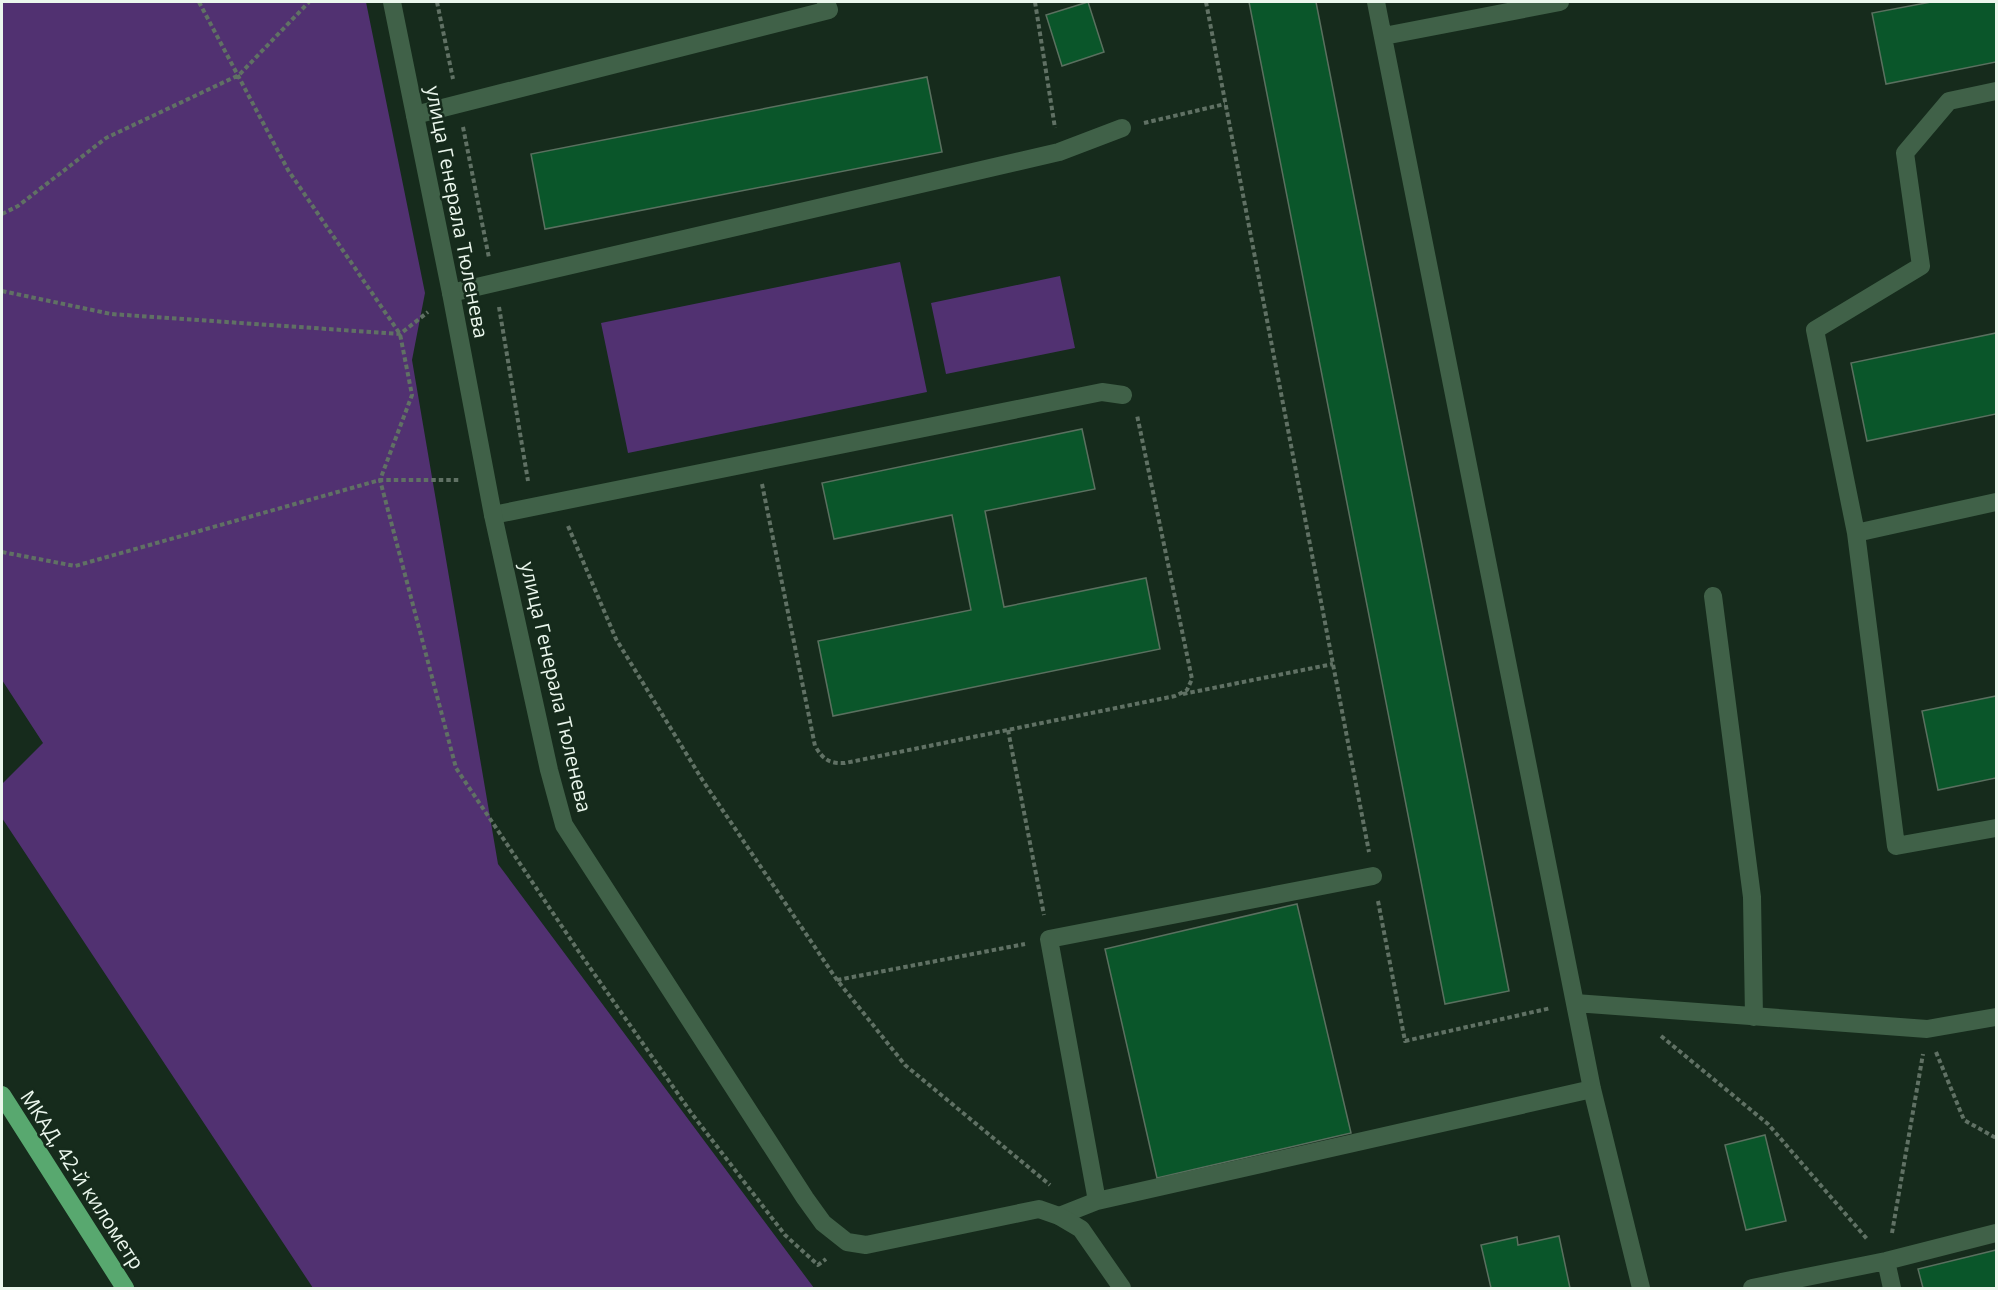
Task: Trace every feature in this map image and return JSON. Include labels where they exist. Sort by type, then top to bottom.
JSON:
[{"type":"highway","name":"МКАД, 42-й километр","points":[[2,1095],[125,1288]]},
{"type":"street","name":"улица Генерала Тюленева","points":[[392,2],[493,515],[549,770],[564,825],[805,1198],[823,1223],[847,1242]]},
{"type":"street","points":[[415,115],[829,10],[826,2]]},
{"type":"street","points":[[1376,2],[1592,1089],[1641,1288]]},
{"type":"street","points":[[1384,36],[1560,2]]},
{"type":"street","points":[[1996,91],[1949,101],[1905,153],[1922,266],[1815,330],[1856,533],[1896,846],[1996,828]]},
{"type":"street","points":[[451,293],[1059,152],[1122,128]]},
{"type":"street","points":[[493,515],[1102,392],[1124,395]]},
{"type":"street","points":[[1856,533],[1996,502]]},
{"type":"street","points":[[1713,597],[1752,897],[1754,1017]]},
{"type":"street","points":[[1091,1204],[1049,939],[1373,876]]},
{"type":"street","points":[[1575,1003],[1927,1029],[1996,1017]]},
{"type":"street","points":[[1059,1216],[1091,1204],[1592,1089]]},
{"type":"street","points":[[847,1242],[866,1245],[1039,1209],[1059,1216],[1081,1229],[1122,1288]]},
{"type":"street","points":[[1752,1288],[1886,1261],[1996,1233]]},
{"type":"street","points":[[1886,1261],[1892,1288]]},
{"type":"path","points":[[199,2],[288,170],[400,334],[412,395],[380,480],[456,768],[685,1105],[785,1235],[818,1265],[847,1242]]},
{"type":"path","points":[[2,214],[18,206],[106,138],[239,75],[309,2]]},
{"type":"path","points":[[437,2],[495,284],[528,481]]},
{"type":"path","points":[[1035,2],[1059,152]]},
{"type":"path","points":[[1206,2],[1405,1041],[1575,1003]]},
{"type":"path","points":[[1122,128],[1226,104]]},
{"type":"path","points":[[2,291],[111,314],[400,334],[451,293]]},
{"type":"path","points":[[1124,395],[1136,407],[1192,679],[1187,690],[1175,696]]},
{"type":"path","points":[[757,463],[815,746],[823,758],[833,764],[845,764],[1332,664]]},
{"type":"path","points":[[2,552],[75,566],[380,480],[553,481],[558,502],[616,639],[703,781],[837,980],[905,1065],[1057,1191],[1091,1204]]},
{"type":"path","points":[[837,980],[1049,939],[1008,730]]},
{"type":"path","points":[[1626,1007],[1768,1124],[1886,1261]]},
{"type":"path","points":[[1886,1261],[1927,1029]]},
{"type":"path","points":[[1927,1029],[1964,1120],[1996,1138]]},
{"type":"shaded area","points":[[2,2],[366,2],[425,293],[412,360],[498,864],[814,1288],[313,1288],[2,818],[2,784],[43,743],[2,680]]},
{"type":"shaded area","points":[[900,262],[927,392],[628,453],[601,323]]},
{"type":"shaded area","points":[[1060,276],[1075,348],[946,374],[931,303]]},
{"type":"building","points":[[1088,2],[1104,52],[1062,66],[1046,15]]},
{"type":"building","points":[[1249,2],[1316,2],[1509,991],[1445,1004]]},
{"type":"building","points":[[1931,2],[1996,2],[1996,62],[1886,84],[1872,13]]},
{"type":"building","points":[[927,77],[942,152],[545,229],[531,154]]},
{"type":"building","points":[[1996,333],[1996,414],[1867,441],[1851,363]]},
{"type":"building","points":[[1082,429],[1095,489],[985,511],[1004,607],[1146,578],[1160,649],[833,716],[818,641],[971,610],[952,515],[834,539],[822,483]]},
{"type":"building","points":[[1996,696],[1996,778],[1938,790],[1922,711]]},
{"type":"building","points":[[1297,904],[1351,1133],[1157,1178],[1105,949]]},
{"type":"building","points":[[1765,1135],[1786,1221],[1746,1230],[1725,1145]]},
{"type":"building","points":[[1559,1236],[1570,1288],[1491,1288],[1481,1245],[1517,1237],[1518,1245]]},
{"type":"building","points":[[1996,1250],[1996,1288],[1923,1288],[1918,1269]]}]
